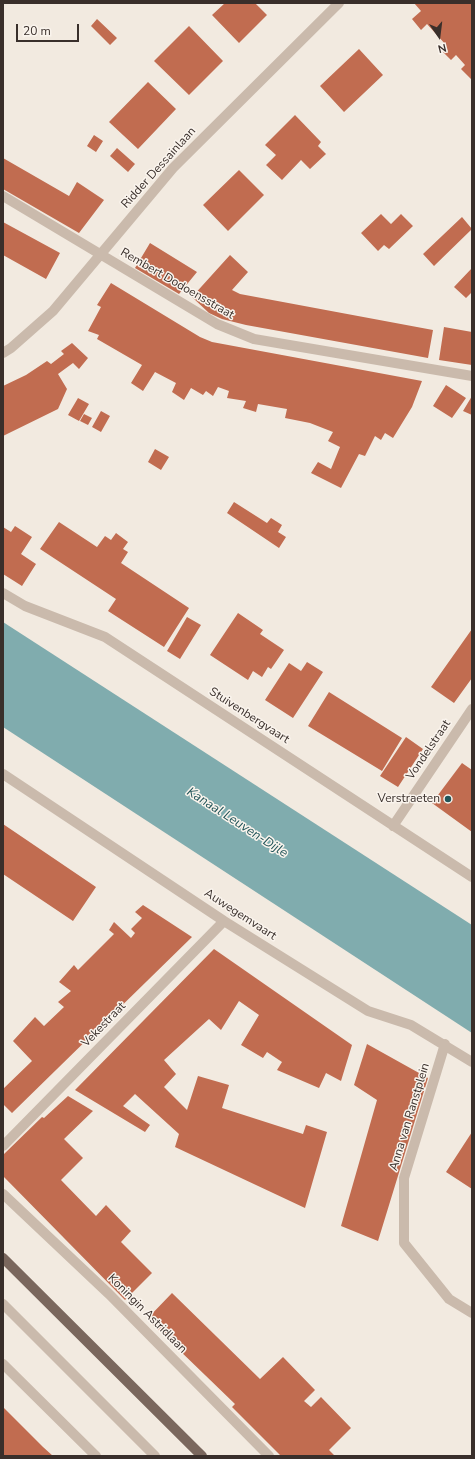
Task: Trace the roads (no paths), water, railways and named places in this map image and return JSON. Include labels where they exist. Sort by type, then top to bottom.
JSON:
[{"type":"main road","points":[[3,1258],[202,1456]]},
{"type":"street","name":"Ridder Dessainlaan","points":[[3,353],[12,348],[53,311],[172,168],[339,3]]},
{"type":"street","name":"Rembert Dodoensstraat","points":[[3,196],[217,324],[254,338],[472,376]]},
{"type":"street","name":"Stuivenbergvaart","points":[[3,593],[25,606],[105,637],[472,877]]},
{"type":"street","name":"Vondelstraat","points":[[393,826],[472,709]]},
{"type":"street","name":"Auwegemvaart","points":[[3,774],[224,921],[368,1011],[411,1025],[445,1044],[472,1062]]},
{"type":"street","name":"Vekestraat","points":[[3,1146],[224,921]]},
{"type":"street","name":"Anna van Ranstplein","points":[[445,1044],[404,1178],[404,1243],[449,1299],[472,1313]]},
{"type":"street","name":"Koningin Astridlaan","points":[[3,1194],[109,1294],[269,1456]]},
{"type":"street","points":[[3,1304],[155,1456]]},
{"type":"street","points":[[3,1364],[96,1456]]},
{"type":"water","name":"Kanaal Leuven-Dijle","points":[[3,622],[472,925],[472,1033],[3,727]]},
{"type":"place","name":"Verstraeten","points":[[448,799]]}]
